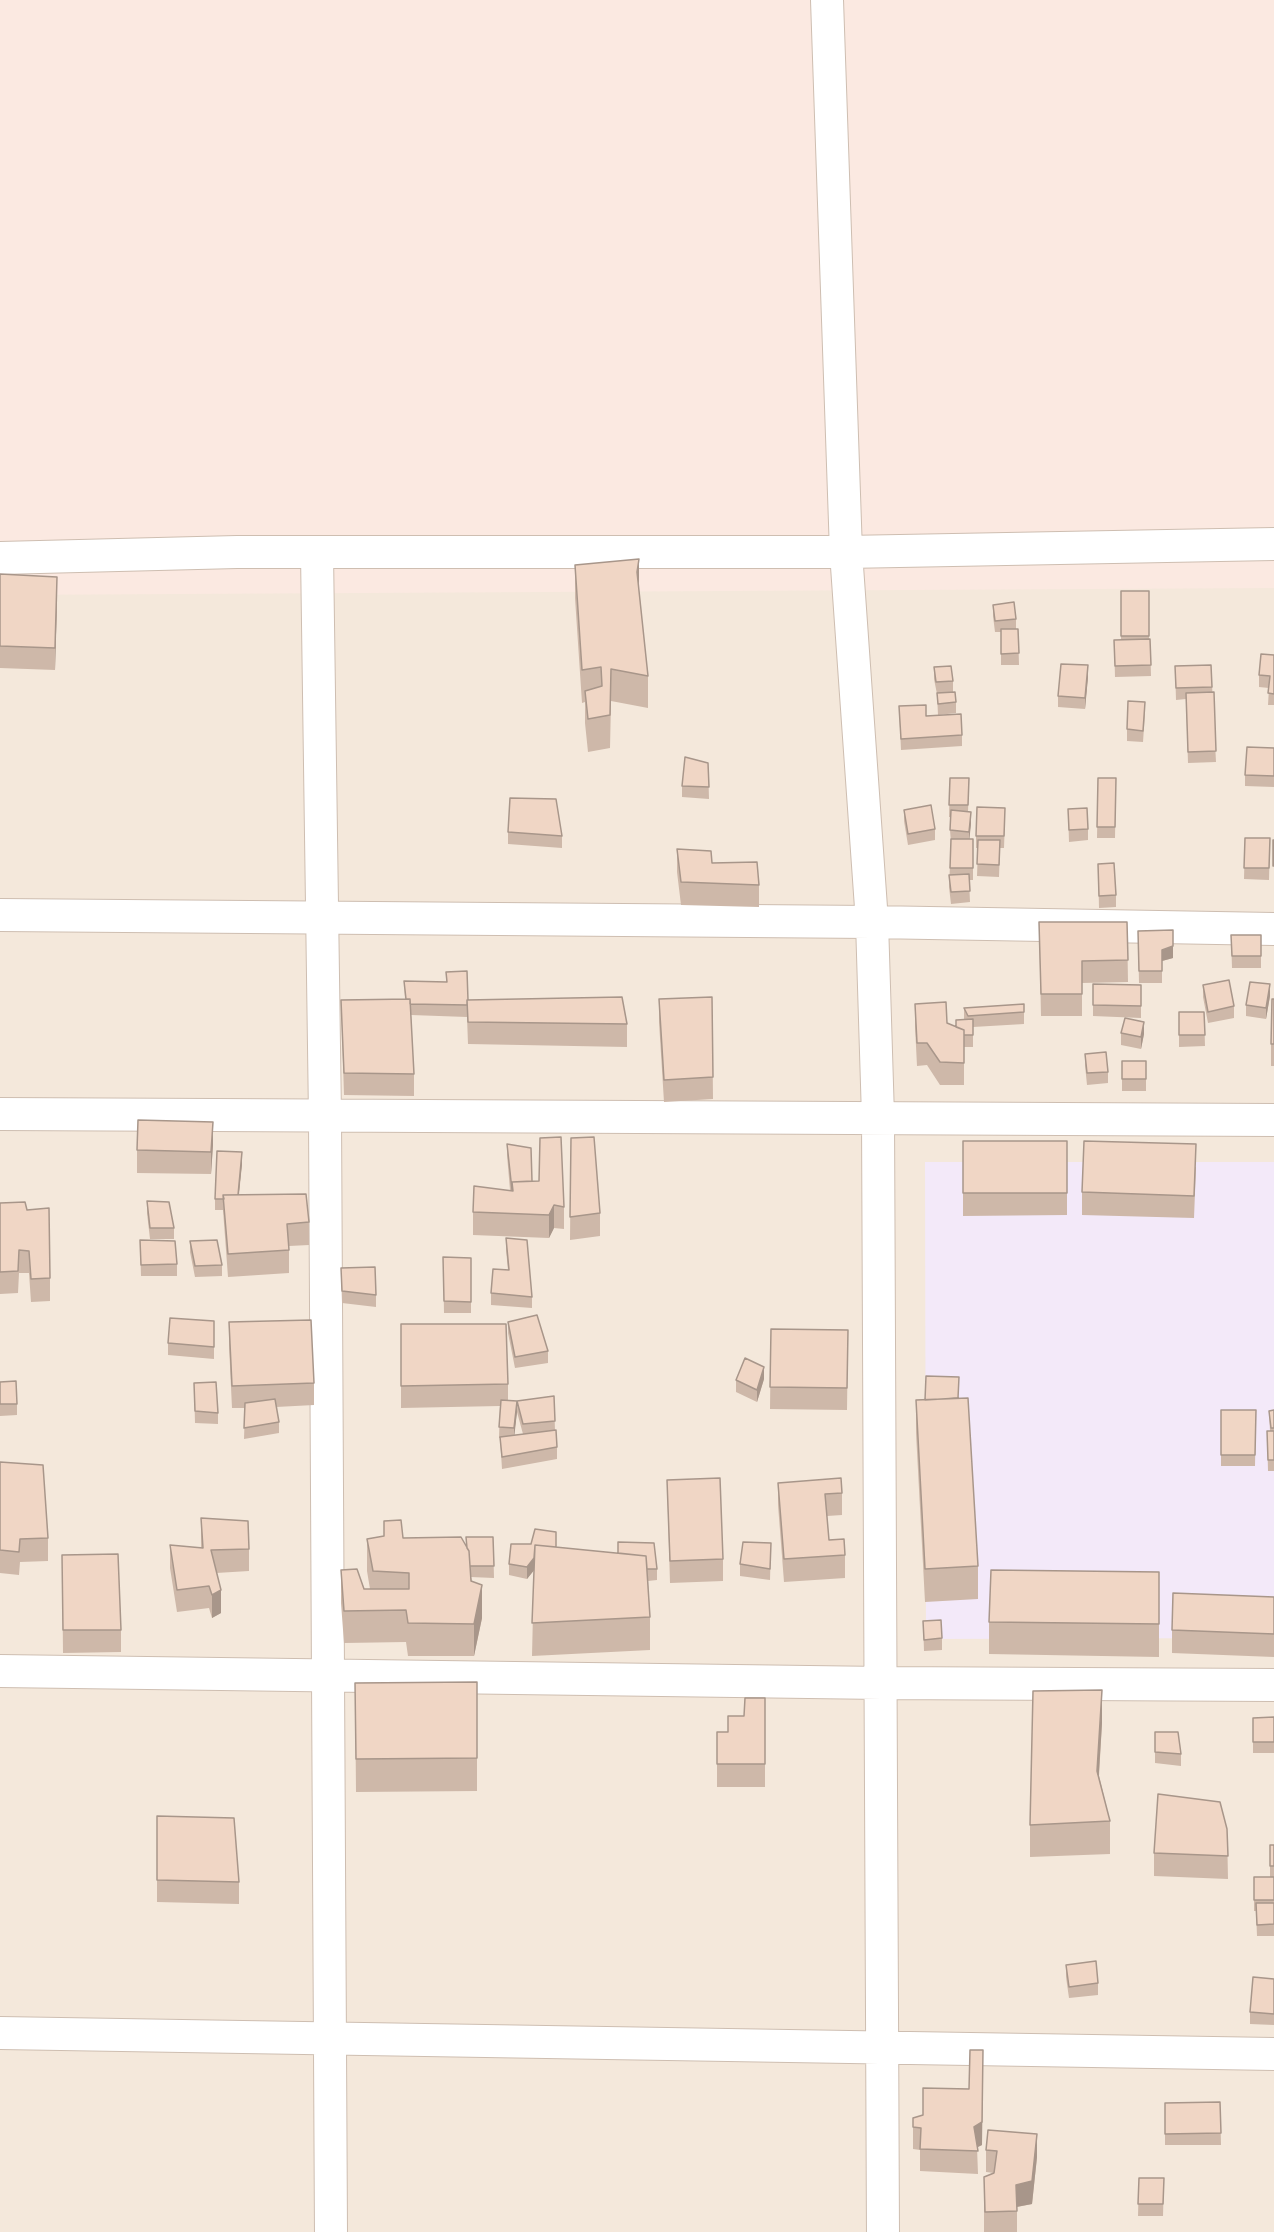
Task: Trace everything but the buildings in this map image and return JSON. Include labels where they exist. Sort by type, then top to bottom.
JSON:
[{"type":"street","points":[[827,0],[846,552],[872,922],[878,1117],[883,2232]]},
{"type":"street","points":[[0,558],[237,552],[846,552],[1274,544]]},
{"type":"street","points":[[317,553],[326,1117],[326,1676],[331,2232]]},
{"type":"street","points":[[0,915],[872,922],[1274,929]]},
{"type":"street","points":[[0,1114],[1274,1120]]},
{"type":"street","points":[[0,1671],[882,1683],[1274,1684]]},
{"type":"street","points":[[0,2032],[1274,2054]]},
{"type":"shaded area","points":[[0,0],[1274,0],[1274,2232],[0,2232]]},
{"type":"shaded area","points":[[0,0],[1274,0],[1274,588],[0,595]]},
{"type":"shaded area","points":[[925,1162],[1274,1162],[1274,1638],[926,1639]]}]
